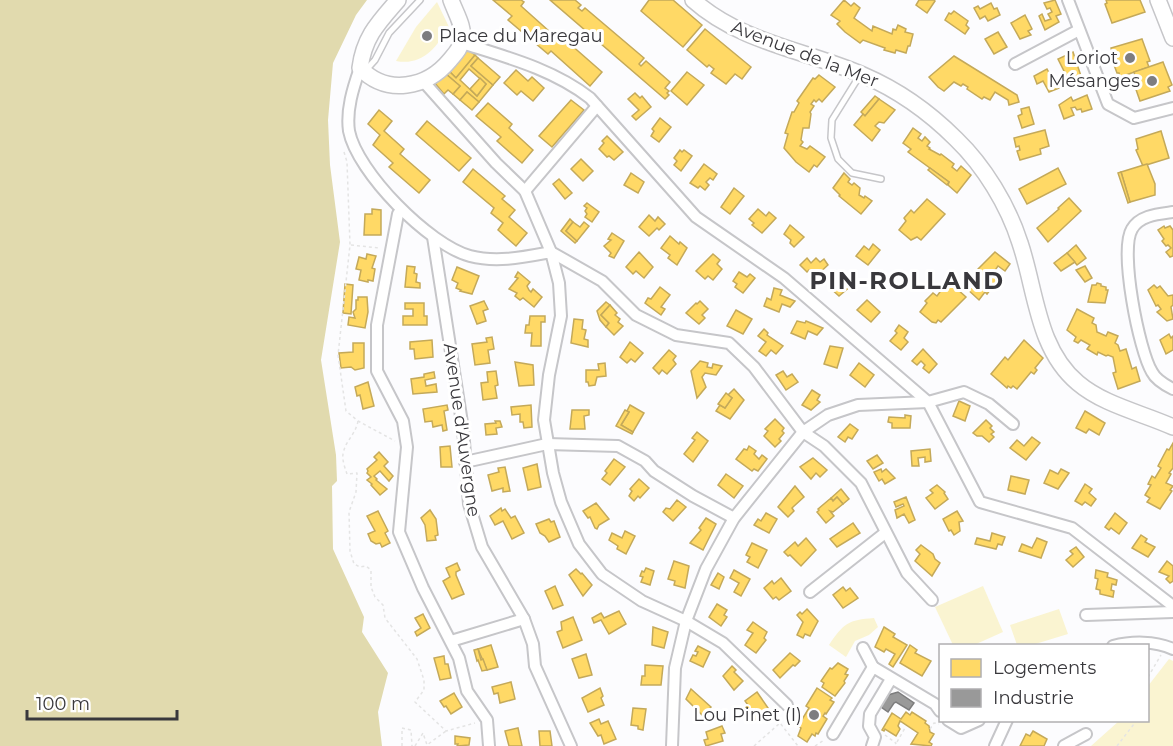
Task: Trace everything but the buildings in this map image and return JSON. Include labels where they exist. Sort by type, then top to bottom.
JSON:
[{"type":"street","points":[[398,0],[372,31],[362,52],[362,70],[353,89],[348,118],[354,147],[385,193],[433,237],[469,256],[507,260],[551,252],[602,281],[636,315],[676,336],[729,343],[754,367],[803,432],[824,446],[861,483],[885,533],[908,573],[932,600]]},
{"type":"street","points":[[362,70],[374,79],[398,86],[408,86],[423,81],[440,71],[462,43],[461,26],[451,0]]},
{"type":"street","name":"Avenue de la Mer","points":[[693,0],[708,13],[735,29],[861,74],[888,87],[933,118],[977,163],[1012,222],[1028,267],[1046,338],[1053,354],[1065,370],[1079,384],[1095,394],[1173,427]]},
{"type":"street","points":[[1068,0],[1108,104],[1134,118],[1173,108]]},
{"type":"street","points":[[1158,0],[1173,38]]},
{"type":"street","points":[[1015,64],[1079,30]]},
{"type":"street","points":[[462,43],[522,62],[548,73],[574,86],[597,106],[696,218],[784,278],[928,402],[980,502],[1072,528],[1173,606]]},
{"type":"street","points":[[423,81],[496,163],[525,191],[551,252],[559,283],[561,316],[549,375],[544,420],[547,444],[561,502],[579,544],[602,574],[642,601],[686,621],[723,643],[787,705]]},
{"type":"street","points":[[525,191],[597,106]]},
{"type":"street","points":[[401,210],[398,214],[377,325],[377,371],[404,421],[406,447],[399,532],[423,588],[459,658],[467,691],[486,720],[489,746]]},
{"type":"street","points":[[1173,212],[1152,215],[1139,220],[1128,238],[1126,253],[1136,317],[1148,365],[1153,375],[1165,386],[1173,389]]},
{"type":"street","name":"Avenue d'Auvergne","points":[[433,237],[456,380],[469,504],[482,547],[524,619],[533,644],[535,666],[572,746]]},
{"type":"street","points":[[672,746],[675,668],[686,621],[706,569],[734,518],[803,432],[828,415],[858,405],[928,402],[964,392],[988,404],[1013,424]]},
{"type":"street","points":[[465,462],[547,444],[618,446],[645,461],[654,471],[693,496],[734,518]]},
{"type":"street","points":[[810,592],[885,533]]},
{"type":"street","points":[[1086,615],[1173,612]]},
{"type":"street","points":[[451,641],[524,619]]},
{"type":"street","points":[[1118,644],[1128,642],[1144,644]]},
{"type":"street","points":[[1149,645],[1168,647]]},
{"type":"street","points":[[863,648],[873,667],[891,680],[935,704],[939,710]]},
{"type":"street","points":[[833,734],[873,667]]},
{"type":"street","points":[[872,746],[875,737],[869,726],[870,714],[891,680]]},
{"type":"street","points":[[943,723],[961,728],[974,722]]},
{"type":"street","points":[[994,746],[1006,722]]},
{"type":"street","points":[[1064,746],[1086,734]]},
{"type":"lane","points":[[362,70],[375,60],[389,33],[420,0]]},
{"type":"lane","points":[[861,74],[832,120],[831,138],[838,159],[852,173],[881,179]]},
{"type":"path","points":[[342,145],[347,162],[350,245],[338,355],[346,411],[358,421],[406,447]]},
{"type":"path","points":[[350,245],[393,249]]},
{"type":"path","points":[[358,421],[357,430],[349,440],[343,454],[347,474],[357,473],[356,492],[349,512],[350,551],[354,564],[360,567],[366,566],[371,570],[370,587],[375,597],[383,605],[385,618],[417,659],[424,680],[423,690],[416,702],[446,731]]},
{"type":"path","points":[[1149,675],[1168,647]]},
{"type":"path","points":[[413,746],[423,733],[427,745],[446,731],[486,720]]},
{"type":"path","points":[[1117,746],[1134,722]]},
{"type":"path","points":[[754,746],[780,723],[798,746]]},
{"type":"path","points":[[930,729],[934,723],[943,723]]},
{"type":"path","points":[[402,746],[402,728],[411,730],[413,746]]},
{"type":"path","points":[[894,746],[905,728]]},
{"type":"path","points":[[886,736],[896,742]]},
{"type":"shaded area","points":[[0,0],[367,0],[356,15],[333,63],[328,120],[330,165],[340,242],[321,360],[336,455],[337,481],[332,486],[333,549],[364,617],[362,632],[388,673],[378,712],[382,746],[0,746]]},
{"type":"shaded area","points":[[437,2],[449,27],[444,35],[421,58],[405,62],[396,61],[416,27]]},
{"type":"shaded area","points":[[983,586],[1003,632],[976,644],[953,644],[935,607]]},
{"type":"shaded area","points":[[1059,609],[1068,634],[1035,644],[1017,644],[1010,625]]},
{"type":"shaded area","points":[[874,618],[878,627],[869,635],[855,641],[846,657],[829,645],[847,624]]},
{"type":"shaded area","points":[[1169,659],[1173,661],[1173,746],[1091,746],[1118,722],[1149,722],[1149,685]]},
{"type":"place","name":"Place du Maregau","points":[[427,36]]},
{"type":"place","name":"Loriot","points":[[1130,58]]},
{"type":"place","name":"Mésanges","points":[[1152,81]]},
{"type":"place","name":"Lou Pinet (I)","points":[[814,715]]},
{"type":"district","name":"PIN-ROLLAND","points":[[907,280]]}]
